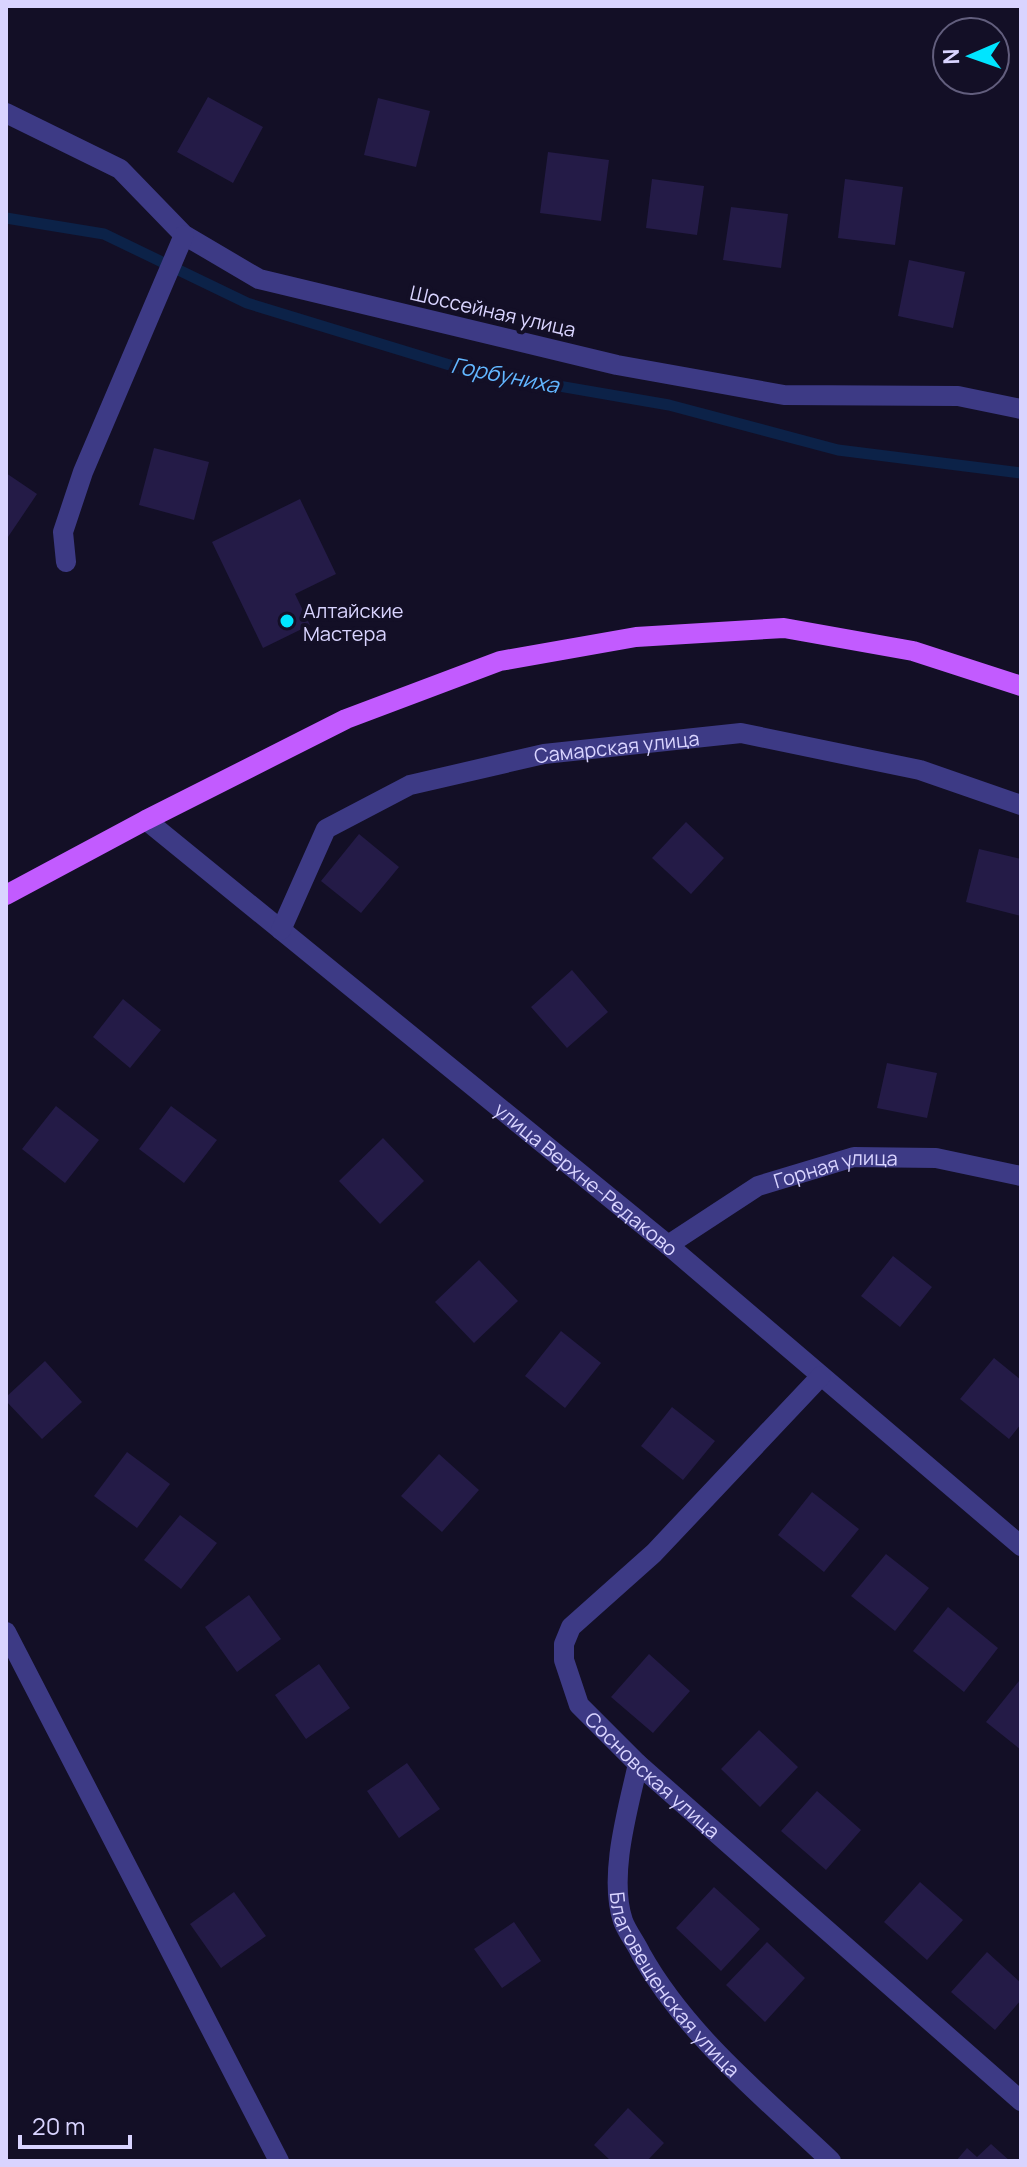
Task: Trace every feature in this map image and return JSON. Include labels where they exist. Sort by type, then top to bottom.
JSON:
[{"type":"main road","points":[[6,894],[346,719],[500,661],[636,637],[784,628],[913,651],[1021,686]]},
{"type":"street","name":"Шоссейная улица","points":[[6,113],[120,169],[184,235],[259,279],[617,365],[784,395],[958,396],[1021,409]]},
{"type":"street","points":[[66,562],[63,532],[83,472],[184,235]]},
{"type":"street","name":"Самарская улица","points":[[281,930],[326,829],[410,785],[544,754],[741,733],[920,770],[1021,805]]},
{"type":"street","name":"улица Верхне-Редаково","points":[[146,820],[668,1245],[1021,1546]]},
{"type":"street","name":"Горная улица","points":[[668,1245],[758,1186],[854,1157],[936,1158],[1021,1176]]},
{"type":"street","name":"Сосновская улица","points":[[821,1376],[654,1553],[571,1627],[564,1644],[564,1660],[579,1705],[638,1764],[1021,2101]]},
{"type":"street","points":[[6,1632],[279,2161]]},
{"type":"street","name":"Благовещенская улица","points":[[638,1764],[620,1842],[619,1881],[623,1921],[658,1983],[699,2035],[831,2161]]},
{"type":"building","points":[[208,97],[263,127],[233,183],[177,152]]},
{"type":"building","points":[[378,98],[430,111],[416,167],[364,155]]},
{"type":"building","points":[[548,152],[609,160],[601,221],[540,213]]},
{"type":"building","points":[[652,179],[704,186],[697,235],[646,228]]},
{"type":"building","points":[[845,179],[903,187],[895,245],[838,238]]},
{"type":"building","points":[[731,207],[788,214],[781,268],[723,260]]},
{"type":"building","points":[[909,260],[965,272],[953,328],[898,316]]},
{"type":"building","points":[[154,448],[209,462],[194,520],[139,505]]},
{"type":"building","points":[[6,473],[37,494],[8,537],[6,536]]},
{"type":"building","points":[[300,499],[336,574],[295,594],[310,625],[263,648],[212,542]]},
{"type":"building","points":[[686,822],[724,858],[691,894],[652,858]]},
{"type":"building","points":[[359,834],[399,867],[361,913],[321,881]]},
{"type":"building","points":[[979,849],[1021,859],[1021,916],[966,902]]},
{"type":"building","points":[[572,970],[608,1012],[567,1048],[531,1007]]},
{"type":"building","points":[[123,999],[161,1030],[130,1068],[93,1037]]},
{"type":"building","points":[[887,1063],[937,1073],[927,1118],[877,1108]]},
{"type":"building","points":[[56,1106],[99,1140],[65,1183],[22,1149]]},
{"type":"building","points":[[171,1106],[217,1140],[184,1183],[139,1149]]},
{"type":"building","points":[[383,1138],[424,1181],[380,1224],[339,1181]]},
{"type":"building","points":[[893,1256],[932,1287],[900,1327],[861,1296]]},
{"type":"building","points":[[479,1260],[518,1301],[474,1343],[435,1302]]},
{"type":"building","points":[[561,1331],[601,1363],[565,1408],[525,1376]]},
{"type":"building","points":[[994,1358],[1021,1380],[1021,1424],[1009,1439],[960,1399]]},
{"type":"building","points":[[45,1361],[82,1402],[42,1439],[6,1401],[6,1397]]},
{"type":"building","points":[[672,1407],[715,1441],[683,1480],[641,1446]]},
{"type":"building","points":[[127,1452],[170,1484],[137,1528],[94,1496]]},
{"type":"building","points":[[439,1454],[479,1490],[442,1532],[401,1496]]},
{"type":"building","points":[[812,1492],[859,1529],[824,1572],[778,1535]]},
{"type":"building","points":[[180,1515],[217,1543],[181,1589],[144,1560]]},
{"type":"building","points":[[886,1554],[929,1588],[895,1631],[851,1596]]},
{"type":"building","points":[[249,1595],[281,1639],[237,1672],[205,1627]]},
{"type":"building","points":[[948,1607],[998,1648],[964,1692],[913,1651]]},
{"type":"building","points":[[649,1654],[690,1691],[653,1733],[611,1697]]},
{"type":"building","points":[[319,1664],[350,1708],[306,1739],[275,1695]]},
{"type":"building","points":[[1019,1681],[1021,1683],[1021,1750],[986,1722]]},
{"type":"building","points":[[759,1730],[798,1767],[760,1807],[721,1769]]},
{"type":"building","points":[[407,1763],[440,1809],[399,1838],[367,1791]]},
{"type":"building","points":[[817,1791],[861,1830],[826,1870],[781,1831]]},
{"type":"building","points":[[920,1882],[963,1920],[927,1960],[884,1922]]},
{"type":"building","points":[[714,1887],[760,1929],[721,1971],[676,1928]]},
{"type":"building","points":[[234,1892],[266,1936],[221,1968],[190,1924]]},
{"type":"building","points":[[514,1922],[541,1961],[502,1988],[474,1949]]},
{"type":"building","points":[[767,1942],[805,1978],[765,2022],[726,1985]]},
{"type":"building","points":[[987,1952],[1021,1983],[1021,2000],[995,2030],[951,1992]]},
{"type":"building","points":[[628,2108],[664,2143],[647,2161],[611,2161],[594,2145]]},
{"type":"building","points":[[991,2144],[1010,2161],[956,2161],[967,2148],[977,2157]]},
{"type":"waterway","name":"Горбуниха","points":[[6,218],[104,234],[247,303],[466,370],[669,405],[838,450],[1021,473]]},
{"type":"place","name":"Алтайские Мастера","points":[[287,621]]}]
